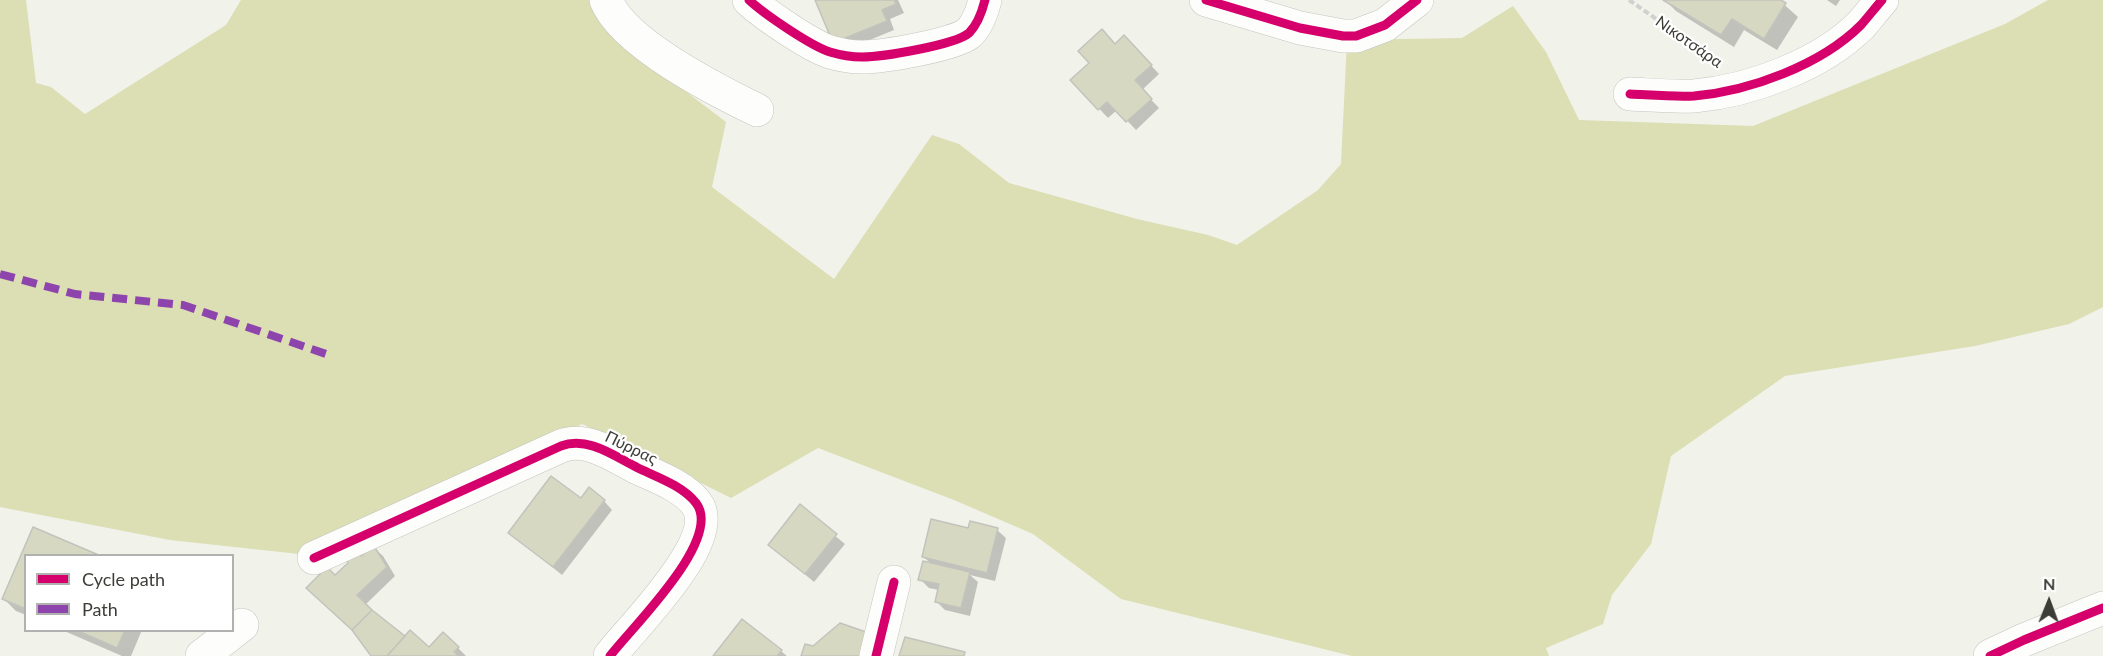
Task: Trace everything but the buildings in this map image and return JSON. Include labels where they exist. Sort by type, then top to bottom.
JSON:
[{"type":"street","points":[[606,0],[620,22],[646,44],[706,83],[757,110]]},
{"type":"street","points":[[749,0],[817,46],[831,52],[861,57],[958,39],[973,27],[979,18],[985,0]]},
{"type":"street","points":[[1206,0],[1300,28],[1343,36],[1356,36],[1385,25],[1417,0]]},
{"type":"street","points":[[1630,94],[1693,96],[1719,92],[1781,74],[1827,51],[1860,26],[1882,0]]},
{"type":"street","name":"Πύρρας","points":[[314,558],[561,446],[571,442],[583,443],[598,448],[681,490],[695,503],[701,515],[696,538],[682,570],[610,656]]},
{"type":"street","points":[[876,656],[894,582]]},
{"type":"street","points":[[1990,656],[2103,608]]},
{"type":"street","points":[[234,631],[242,625]]},
{"type":"street","points":[[202,656],[233,632]]},
{"type":"green space","points":[[0,0],[26,0],[36,83],[51,87],[85,114],[226,25],[241,0],[591,0],[606,31],[726,122],[712,187],[834,279],[932,135],[959,144],[1009,183],[1137,219],[1208,235],[1237,245],[1318,190],[1341,164],[1347,40],[1462,38],[1513,6],[1546,52],[1579,120],[1753,126],[2005,24],[2048,0],[2103,0],[2103,307],[2069,324],[1975,346],[1785,376],[1671,456],[1651,544],[1612,595],[1603,624],[1546,648],[1549,656],[1352,656],[1121,599],[1033,534],[954,500],[818,448],[731,498],[582,424],[299,554],[170,540],[0,507]]},
{"type":"marked path","points":[[0,274],[75,294],[183,305],[326,354]]},
{"type":"cycle path","points":[[749,0],[788,29],[822,49],[854,57],[918,50],[961,37],[975,26],[985,0]]},
{"type":"cycle path","points":[[1206,0],[1300,28],[1343,36],[1356,36],[1385,25],[1417,0]]},
{"type":"cycle path","points":[[1630,94],[1694,96],[1738,88],[1783,74],[1805,64],[1845,39],[1861,25],[1882,0]]},
{"type":"cycle path","points":[[314,558],[561,446],[591,445],[677,487],[696,503],[701,519],[697,538],[687,560],[654,605],[610,656]]},
{"type":"cycle path","points":[[876,656],[894,582]]},
{"type":"cycle path","points":[[1990,656],[2103,608]]}]
